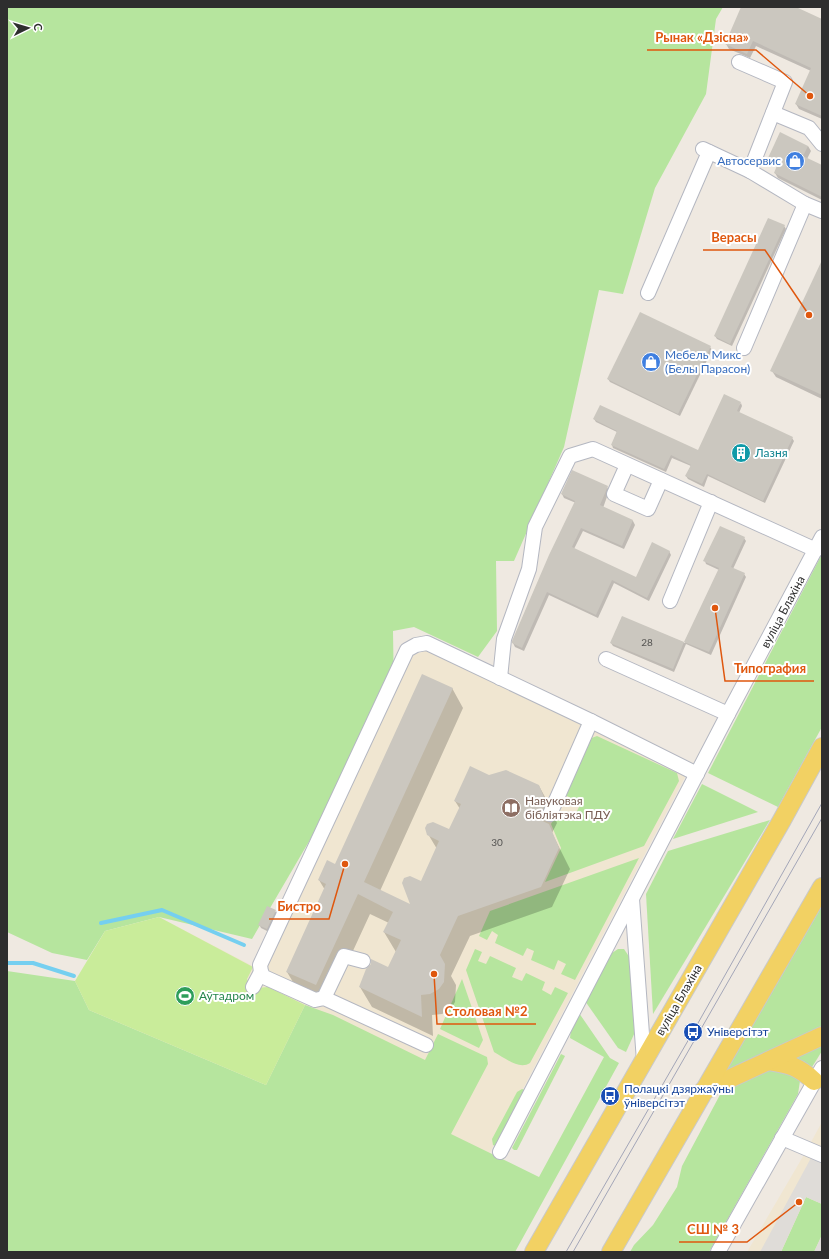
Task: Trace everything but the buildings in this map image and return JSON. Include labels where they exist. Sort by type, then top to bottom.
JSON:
[{"type":"main road","name":"вуліца Блахіна","points":[[534,1252],[782,820],[822,747]]},
{"type":"main road","points":[[611,1252],[822,887]]},
{"type":"main road","points":[[704,1091],[822,1036]]},
{"type":"main road","points":[[769,1061],[788,1063],[819,1078]]},
{"type":"street","points":[[739,62],[785,82],[750,171]]},
{"type":"street","points":[[774,113],[809,128],[822,144]]},
{"type":"street","points":[[648,293],[706,151],[750,171],[806,204],[822,211]]},
{"type":"street","points":[[744,348],[806,204]]},
{"type":"street","points":[[500,678],[504,639],[529,569],[535,527],[570,456],[593,449],[711,502],[819,544]]},
{"type":"street","points":[[627,465],[614,494],[648,509],[661,480]]},
{"type":"street","points":[[670,601],[711,502]]},
{"type":"street","name":"вуліца Блахіна","points":[[500,1152],[728,714],[819,544]]},
{"type":"street","points":[[426,1045],[324,998],[315,1000],[264,977],[261,972],[260,965],[407,650],[416,646],[427,644],[591,721],[697,774]]},
{"type":"street","points":[[606,659],[728,714]]},
{"type":"street","points":[[550,814],[591,721]]},
{"type":"street","points":[[632,899],[644,1060]]},
{"type":"street","points":[[324,998],[344,956],[363,961]]},
{"type":"street","points":[[253,987],[261,972]]},
{"type":"street","points":[[718,1252],[782,1138],[819,1078]]},
{"type":"street","points":[[782,1138],[822,1155]]},
{"type":"shaded area","points":[[427,650],[686,775],[486,1160],[266,1085],[89,1010],[75,981],[159,917],[264,972],[408,657]]},
{"type":"shaded area","points":[[822,1122],[822,1252],[747,1252],[805,1153]]},
{"type":"shaded area","points":[[818,1145],[822,1147],[822,1204],[806,1197],[781,1252],[760,1252]]},
{"type":"shaded area","points":[[822,1235],[822,1252],[814,1252]]},
{"type":"green space","points":[[7,7],[723,7],[716,19],[706,94],[655,188],[623,294],[599,290],[564,447],[514,561],[496,561],[497,631],[478,657],[414,627],[393,631],[394,696],[252,939],[159,917],[105,931],[87,960],[52,953],[7,932]]},
{"type":"green space","points":[[822,554],[822,727],[778,807],[708,773]]},
{"type":"green space","points":[[597,736],[677,773],[679,781],[644,846],[545,882],[561,848],[551,824],[557,814],[572,821],[581,803],[563,794],[589,739]]},
{"type":"green space","points":[[702,784],[758,812],[673,839]]},
{"type":"green space","points":[[770,820],[653,1014],[646,894],[668,851]]},
{"type":"green space","points":[[639,858],[575,980],[561,974],[566,964],[558,960],[554,970],[531,960],[534,951],[527,948],[523,956],[495,943],[498,935],[492,931],[487,940],[479,936],[490,911]]},
{"type":"green space","points":[[822,906],[822,1030],[729,1071],[727,1070]]},
{"type":"green space","name":"Аўтадром","points":[[159,917],[253,967],[247,979],[250,985],[257,988],[268,987],[305,1005],[266,1085],[89,1010],[75,981],[105,931]]},
{"type":"green space","points":[[475,949],[482,952],[478,961],[486,964],[490,956],[516,968],[512,977],[522,981],[526,973],[545,982],[542,990],[551,995],[555,987],[568,993],[530,1063],[526,1065],[517,1064],[507,1060],[494,1052],[466,970]]},
{"type":"green space","points":[[618,949],[624,949],[630,958],[635,1032],[626,1052],[618,1048],[585,1001],[612,953]]},
{"type":"green space","points":[[7,971],[75,981],[89,1010],[266,1085],[305,1005],[333,1015],[425,1060],[438,1034],[487,1057],[488,1064],[451,1134],[539,1177],[604,1057],[570,1038],[571,1029],[579,1013],[610,1058],[619,1063],[515,1252],[7,1252]]},
{"type":"green space","points":[[462,979],[483,1040],[479,1048],[440,1029]]},
{"type":"green space","points":[[822,1042],[822,1051],[809,1072],[790,1057]]},
{"type":"green space","points":[[561,1054],[565,1056],[517,1150],[514,1150],[512,1148]]},
{"type":"green space","points":[[769,1067],[797,1073],[800,1081],[798,1094],[709,1252],[630,1252],[634,1245],[653,1225],[677,1187],[682,1166],[722,1091]]},
{"type":"green space","points":[[522,1089],[525,1090],[495,1146],[493,1145],[492,1139],[517,1092]]},
{"type":"green space","points":[[806,1197],[822,1204],[822,1235],[814,1252],[781,1252]]},
{"type":"waterway","points":[[101,923],[162,910],[244,945]]},
{"type":"waterway","points":[[7,963],[33,963],[74,976]]},
{"type":"tram line","points":[[566,1252],[693,1032],[822,803]]},
{"type":"tram line","points":[[573,1252],[822,818]]},
{"type":"place","name":"Рынак «Дзісна»","points":[[810,96]]},
{"type":"place","name":"Автосервис","points":[[795,161]]},
{"type":"place","name":"Верасы","points":[[809,315]]},
{"type":"place","name":"Мебель Микс (Белы Парасон)","points":[[651,362]]},
{"type":"place","name":"Лазня","points":[[741,453]]},
{"type":"place","name":"Типография","points":[[715,608]]},
{"type":"place","name":"Навуковая бібліятэка ПДУ","points":[[511,808]]},
{"type":"place","name":"Бистро","points":[[345,864]]},
{"type":"place","name":"Столовая №2","points":[[434,974]]},
{"type":"place","name":"Аўтадром","points":[[185,996]]},
{"type":"place","name":"Універсітэт","points":[[693,1032]]},
{"type":"place","name":"Полацкі дзяржаўны ўніверсітэт","points":[[610,1096]]},
{"type":"place","name":"СШ № 3","points":[[799,1202]]}]
